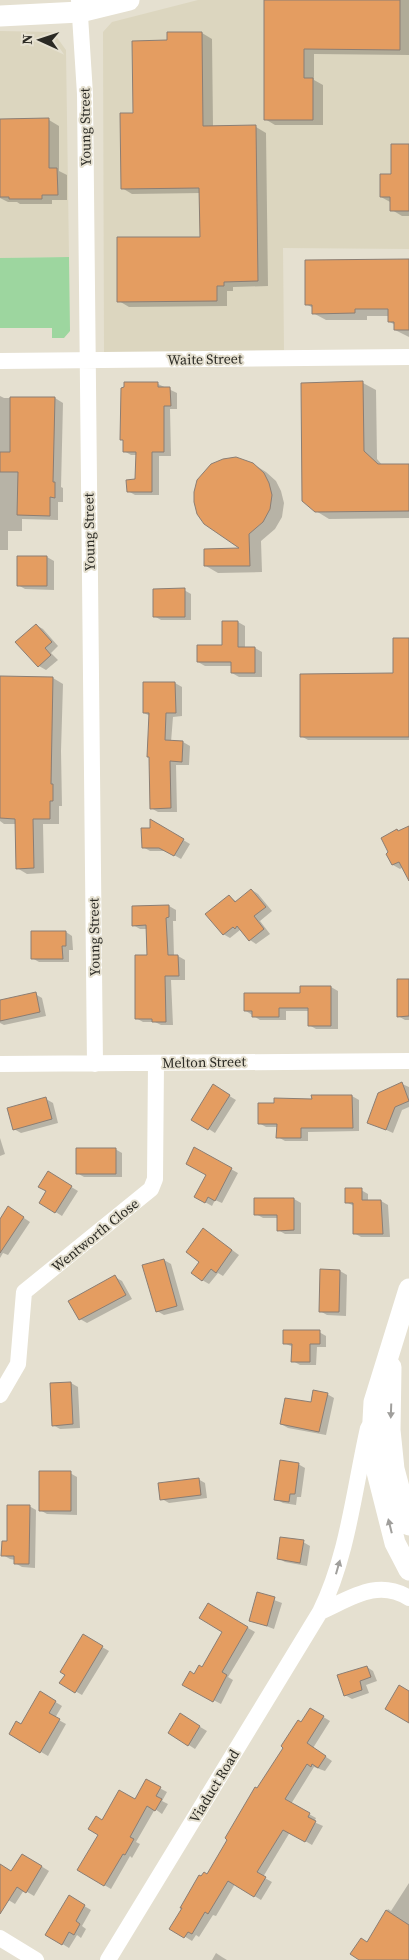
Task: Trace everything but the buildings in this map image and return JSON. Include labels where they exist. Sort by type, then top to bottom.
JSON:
[{"type":"main road","points":[[0,16],[129,0]]},
{"type":"main road","points":[[409,1290],[374,1402],[372,1440],[377,1472],[394,1543],[409,1570]]},
{"type":"main road","points":[[391,1345],[390,1430],[394,1469],[409,1525]]},
{"type":"street","name":"Young Street","points":[[79,6],[85,94],[95,1064]]},
{"type":"street","name":"Waite Street","points":[[0,361],[409,357]]},
{"type":"street","name":"Melton Street","points":[[0,1064],[409,1061]]},
{"type":"street","name":"Wentworth Close","points":[[0,1394],[18,1364],[24,1292],[151,1189],[154,1179],[156,1063]]},
{"type":"street","name":"Viaduct Road","points":[[108,1960],[320,1612],[331,1589],[340,1560],[374,1402]]},
{"type":"street","points":[[320,1612],[366,1592],[382,1588],[402,1593],[409,1598]]},
{"type":"street","points":[[0,1938],[36,1960]]},
{"type":"shaded area","points":[[198,0],[409,0],[409,249],[283,248],[284,350],[104,353],[103,32],[112,22]]},
{"type":"shaded area","points":[[0,31],[53,32],[66,50],[69,257],[0,258]]},
{"type":"green space","points":[[69,257],[70,331],[64,338],[52,338],[52,328],[0,328],[0,258]]}]
